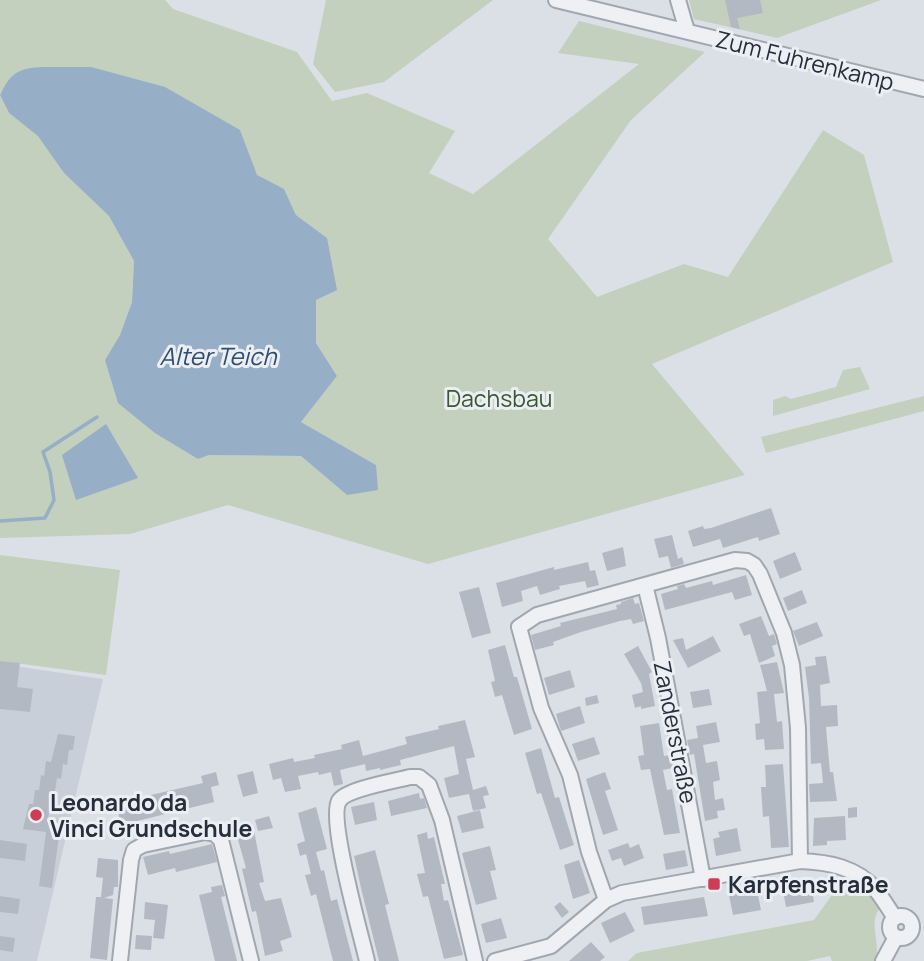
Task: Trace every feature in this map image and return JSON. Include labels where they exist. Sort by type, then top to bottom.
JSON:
[{"type":"street","name":"Zum Fuhrenkamp","points":[[556,0],[924,89]]},
{"type":"street","name":"Zum Fuhrenkamp","points":[[678,0],[687,31]]},
{"type":"street","points":[[606,900],[589,852],[570,775],[541,708],[519,627],[537,615],[735,560],[747,561],[754,565],[760,574],[784,634],[792,665],[798,727],[800,861]]},
{"type":"street","name":"Zanderstraße","points":[[645,585],[658,638],[703,879]]},
{"type":"street","points":[[367,961],[335,816],[338,801],[347,794],[419,777],[429,785],[442,820],[475,961]]},
{"type":"street","points":[[120,961],[134,849],[205,832],[215,834],[223,847],[251,961]]},
{"type":"street","points":[[495,961],[551,946],[606,900],[622,894],[800,861],[844,867],[876,889],[895,918]]},
{"type":"street","points":[[895,918],[906,918],[918,927],[908,935],[896,937]]},
{"type":"street","points":[[895,918],[890,929],[896,937]]},
{"type":"street","points":[[883,961],[896,937]]},
{"type":"shaded area","name":"Leonardo da Vinci Grundschule","points":[[0,664],[103,679],[37,961],[0,961]]},
{"type":"green space","name":"Dachsbau","points":[[0,0],[165,0],[173,9],[297,52],[332,101],[367,93],[455,131],[429,173],[473,194],[639,64],[558,53],[579,21],[705,52],[631,120],[548,239],[597,297],[684,264],[728,277],[823,130],[864,155],[893,262],[652,364],[745,475],[428,564],[228,505],[130,534],[0,538],[0,95],[9,113],[39,136],[64,173],[109,216],[134,261],[132,302],[120,335],[105,360],[198,459],[208,455],[301,456],[347,495],[376,465],[301,422],[337,376],[316,343],[316,300],[327,238],[296,215],[284,189],[257,176],[240,130],[10,79],[0,94]]},
{"type":"green space","points":[[326,0],[493,0],[384,82],[335,92],[313,64]]},
{"type":"green space","points":[[689,0],[881,0],[777,38],[694,19]]},
{"type":"green space","points":[[860,367],[870,389],[773,416],[773,400],[785,396],[791,399],[836,387],[843,370]]},
{"type":"green space","points":[[924,396],[924,411],[766,453],[761,437]]},
{"type":"green space","points":[[0,555],[120,570],[106,675],[0,661]]},
{"type":"green space","points":[[852,880],[868,892],[880,908],[875,920],[875,961],[832,961],[830,956],[807,961],[628,961],[637,953],[814,920],[839,885],[846,889]]},
{"type":"water","name":"Alter Teich","points":[[91,67],[165,87],[240,130],[257,175],[284,189],[296,215],[327,238],[337,290],[316,300],[316,343],[337,376],[301,422],[376,465],[378,490],[347,495],[301,456],[209,455],[198,459],[155,433],[118,403],[105,360],[120,335],[132,302],[134,261],[109,216],[64,173],[38,136],[9,113],[0,95],[12,76],[22,70]]},
{"type":"water","points":[[106,424],[138,478],[76,500],[62,455]]},
{"type":"building","points":[[725,0],[760,0],[763,13],[737,18],[740,29],[731,27]]},
{"type":"building","points":[[771,508],[780,534],[759,541],[758,537],[723,548],[720,539],[693,547],[688,531],[703,526],[704,529],[711,528]]},
{"type":"building","points":[[672,535],[678,559],[682,557],[684,564],[671,568],[668,556],[659,558],[654,539]]},
{"type":"building","points":[[623,547],[626,566],[607,571],[602,553]]},
{"type":"building","points":[[795,552],[802,570],[780,579],[773,561]]},
{"type":"building","points":[[588,562],[590,571],[595,570],[599,585],[587,588],[585,581],[559,586],[560,589],[540,595],[537,586],[521,591],[523,601],[502,607],[496,583],[554,567],[554,570]]},
{"type":"building","points":[[746,575],[752,595],[735,600],[732,592],[665,610],[661,594],[678,589],[677,586],[684,584],[686,588],[712,581],[713,585]]},
{"type":"building","points":[[479,587],[491,633],[472,638],[459,592]]},
{"type":"building","points":[[802,590],[807,603],[788,611],[783,598]]},
{"type":"building","points":[[633,598],[635,604],[639,603],[644,621],[633,624],[631,619],[620,621],[581,632],[553,642],[554,645],[535,650],[531,635],[561,626],[560,623],[617,609],[616,605]]},
{"type":"building","points":[[761,616],[769,636],[774,634],[777,644],[772,646],[775,656],[759,663],[750,634],[744,636],[739,624]]},
{"type":"building","points":[[817,622],[823,636],[799,646],[793,631]]},
{"type":"building","points":[[713,636],[721,651],[688,668],[673,640],[683,638],[686,650]]},
{"type":"building","points":[[505,645],[532,729],[514,735],[502,695],[495,697],[491,682],[495,681],[488,650]]},
{"type":"building","points":[[638,646],[652,672],[649,674],[655,706],[641,709],[641,706],[635,708],[632,695],[643,692],[641,683],[624,654]]},
{"type":"building","points":[[826,656],[830,683],[820,685],[821,706],[837,705],[838,726],[826,727],[830,772],[833,772],[837,801],[810,802],[809,784],[823,783],[821,763],[811,764],[805,667],[816,665],[815,657]]},
{"type":"building","points":[[0,661],[20,663],[17,687],[33,689],[30,712],[0,709]]},
{"type":"building","points":[[777,662],[784,693],[774,694],[777,722],[782,721],[784,749],[765,750],[764,739],[756,740],[755,724],[760,723],[757,692],[767,691],[760,665]]},
{"type":"building","points":[[570,670],[575,687],[549,695],[544,678]]},
{"type":"building","points":[[709,689],[712,705],[693,708],[690,692]]},
{"type":"building","points":[[597,695],[599,703],[586,706],[585,698]]},
{"type":"building","points":[[580,706],[585,723],[561,731],[556,714]]},
{"type":"building","points":[[465,720],[475,757],[466,759],[473,790],[486,786],[489,795],[483,796],[486,808],[473,811],[469,794],[449,798],[444,778],[459,774],[454,746],[400,760],[401,765],[380,770],[366,771],[365,764],[340,770],[343,784],[334,786],[331,772],[298,776],[301,789],[285,792],[281,778],[273,780],[269,764],[293,758],[294,762],[315,758],[314,755],[342,749],[341,745],[359,740],[363,756],[407,744],[405,737]]},
{"type":"building","points":[[716,722],[720,742],[703,745],[706,763],[717,761],[720,780],[713,782],[715,800],[723,798],[725,810],[717,811],[718,818],[705,821],[694,754],[690,755],[687,740],[698,738],[696,726]]},
{"type":"building","points":[[659,723],[664,756],[670,755],[673,768],[663,770],[667,790],[672,789],[680,833],[664,835],[650,769],[641,770],[638,756],[644,755],[640,726]]},
{"type":"building","points":[[58,734],[75,736],[67,765],[63,764],[61,779],[57,778],[55,792],[52,792],[48,819],[61,821],[52,888],[39,886],[46,832],[23,829],[29,804],[33,804],[35,790],[39,790],[41,775],[44,776],[46,761],[51,762]]},
{"type":"building","points":[[594,737],[600,754],[578,761],[572,744]]},
{"type":"building","points":[[541,748],[555,798],[559,797],[574,845],[560,850],[541,793],[537,794],[525,753]]},
{"type":"building","points":[[783,764],[789,847],[771,848],[769,816],[763,817],[761,787],[766,787],[765,765]]},
{"type":"building","points":[[253,771],[258,793],[243,797],[237,775]]},
{"type":"building","points":[[216,772],[219,785],[211,787],[214,802],[121,825],[116,803],[203,783],[201,776]]},
{"type":"building","points":[[605,772],[611,789],[605,791],[618,830],[603,835],[586,779]]},
{"type":"building","points":[[419,793],[427,808],[391,816],[388,801]]},
{"type":"building","points":[[374,802],[377,820],[355,825],[351,807]]},
{"type":"building","points":[[316,807],[327,849],[316,852],[321,871],[324,870],[331,901],[337,899],[353,961],[333,961],[316,894],[311,896],[305,875],[311,874],[306,854],[300,856],[297,844],[305,841],[298,813]]},
{"type":"building","points":[[857,807],[857,817],[848,818],[848,808]]},
{"type":"building","points":[[480,810],[484,828],[462,833],[457,816]]},
{"type":"building","points":[[269,816],[273,828],[258,831],[255,820]]},
{"type":"building","points":[[845,816],[846,840],[827,841],[827,845],[813,846],[814,818]]},
{"type":"building","points":[[737,828],[741,851],[716,856],[713,839],[720,837],[718,832]]},
{"type":"building","points":[[254,831],[264,882],[259,883],[265,901],[281,898],[292,937],[280,941],[283,951],[265,956],[256,911],[252,912],[242,869],[246,868],[237,836]]},
{"type":"building","points":[[427,832],[428,839],[434,837],[445,884],[441,884],[444,901],[448,900],[463,955],[444,959],[428,896],[423,897],[417,874],[425,873],[417,835]]},
{"type":"building","points":[[0,840],[27,844],[25,861],[0,858]]},
{"type":"building","points":[[628,843],[630,848],[639,844],[644,858],[624,866],[621,858],[612,861],[608,850]]},
{"type":"building","points":[[212,844],[217,862],[176,872],[175,868],[148,875],[143,857]]},
{"type":"building","points":[[490,846],[496,870],[490,871],[497,899],[476,905],[462,853]]},
{"type":"building","points":[[375,850],[389,904],[385,905],[399,961],[379,961],[354,856]]},
{"type":"building","points":[[685,850],[688,866],[666,870],[663,854]]},
{"type":"building","points":[[98,858],[118,860],[118,887],[114,887],[113,895],[104,898],[113,899],[107,960],[90,958],[96,897],[101,897],[103,878],[96,877]]},
{"type":"building","points":[[579,860],[590,893],[573,899],[564,865]]},
{"type":"building","points":[[810,880],[814,902],[786,907],[782,885]]},
{"type":"building","points":[[222,885],[225,896],[221,897],[237,961],[215,961],[199,895],[212,892],[211,887]]},
{"type":"building","points":[[757,890],[761,910],[733,915],[729,895]]},
{"type":"building","points":[[0,896],[20,899],[18,914],[0,912]]},
{"type":"building","points":[[704,897],[708,916],[644,925],[641,907]]},
{"type":"building","points":[[145,902],[168,905],[164,939],[153,938],[155,920],[144,919]]},
{"type":"building","points":[[560,902],[569,912],[562,918],[554,907]]},
{"type":"building","points":[[625,912],[635,931],[610,943],[601,923]]},
{"type":"building","points":[[501,918],[507,938],[486,943],[481,924]]},
{"type":"building","points":[[136,935],[152,936],[151,950],[135,949]]},
{"type":"building","points":[[0,936],[15,938],[13,952],[0,950]]},
{"type":"building","points":[[591,942],[605,957],[600,961],[569,961]]},
{"type":"waterway","points":[[0,521],[45,518],[54,500],[50,472],[43,452],[97,417]]},
{"type":"place","name":"Leonardo da Vinci Grundschule","points":[[36,815]]},
{"type":"place","name":"Karpfenstraße","points":[[714,884]]}]
